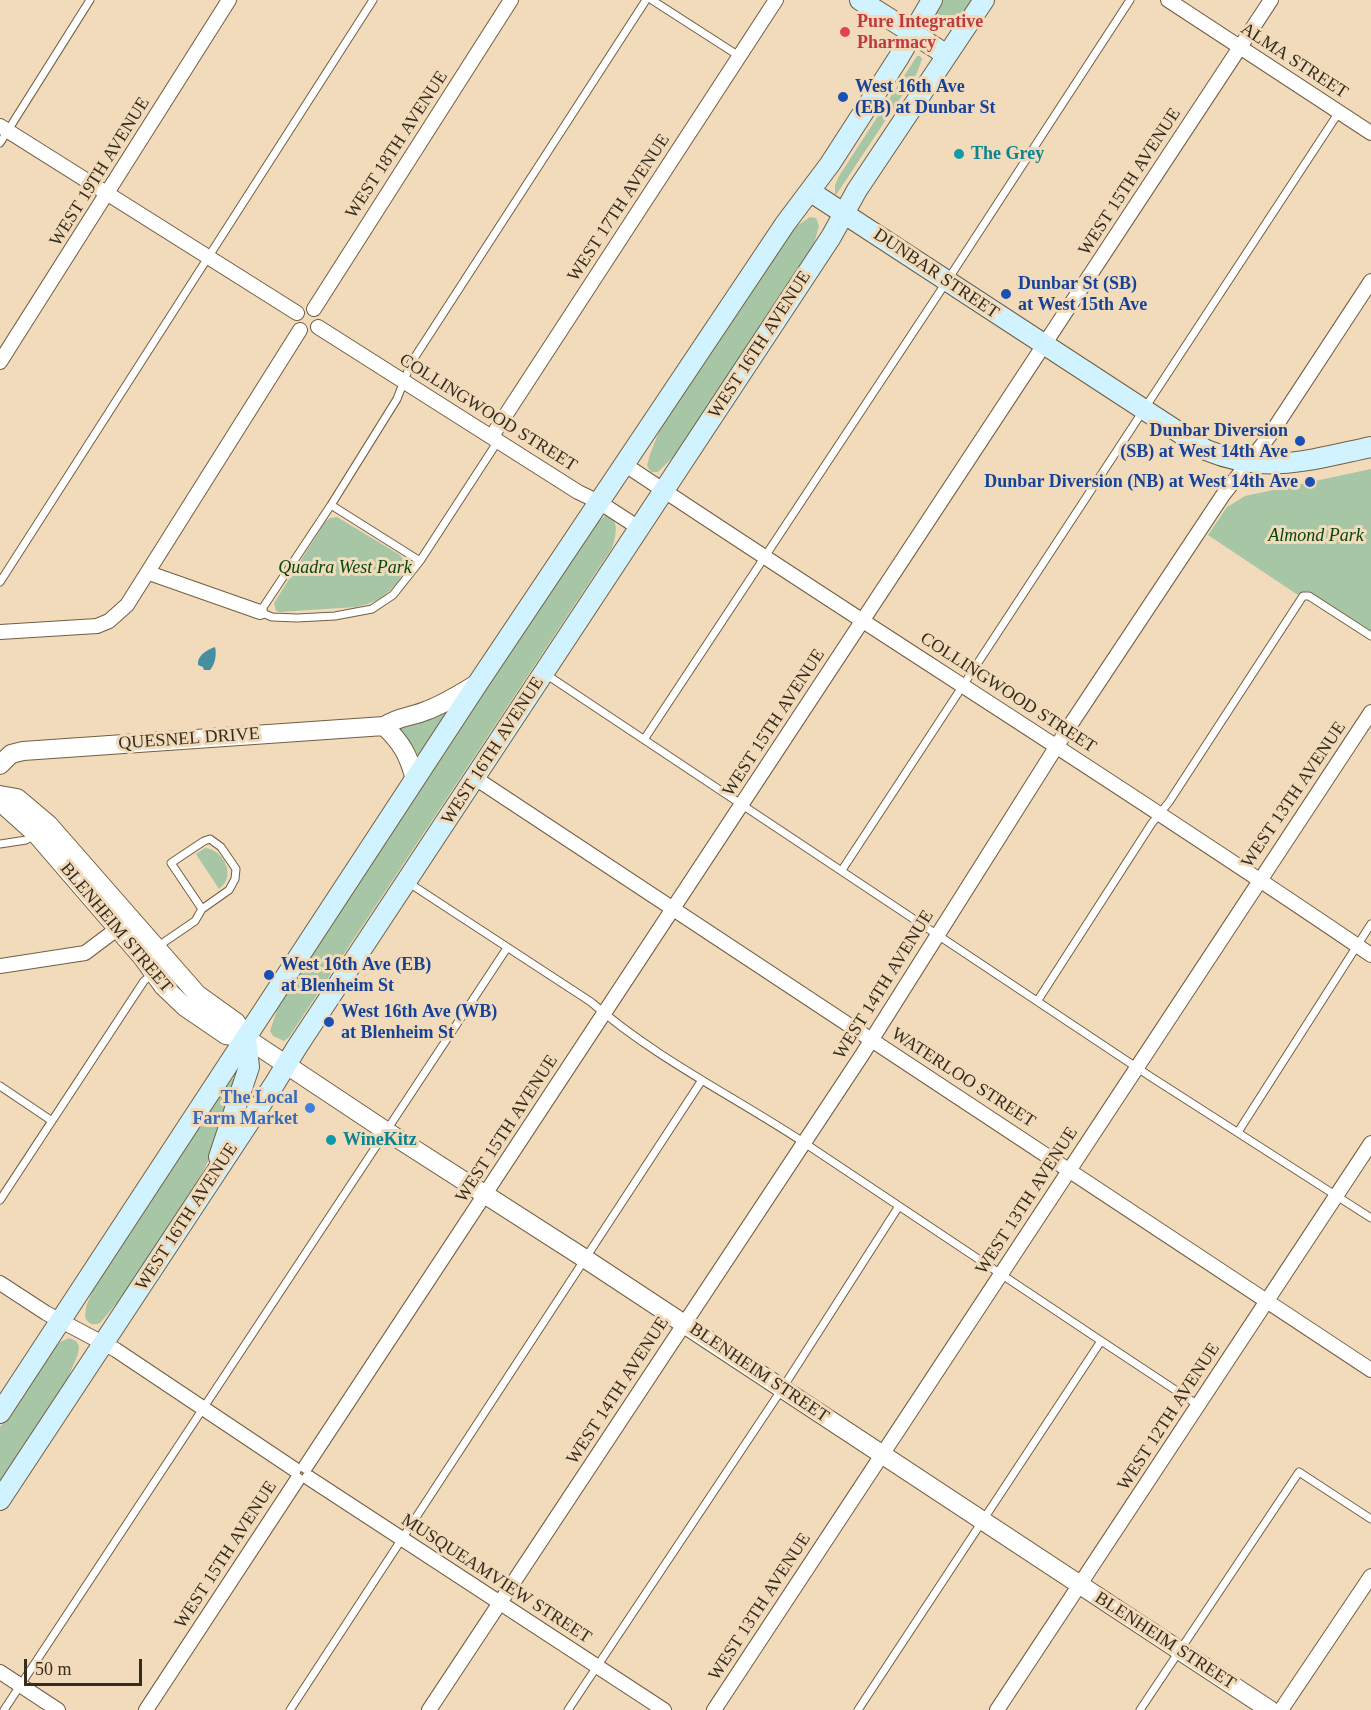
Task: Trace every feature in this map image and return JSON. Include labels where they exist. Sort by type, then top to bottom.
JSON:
[{"type":"main road","points":[[860,0],[947,55]]},
{"type":"main road","points":[[0,1413],[478,683],[778,234],[810,192],[932,0]]},
{"type":"main road","name":"WEST 16TH AVENUE","points":[[0,1500],[831,237],[857,190],[984,0]]},
{"type":"main road","name":"DUNBAR STREET","points":[[810,192],[1206,450],[1226,459],[1276,465],[1371,447]]},
{"type":"main road","points":[[215,1174],[221,1148],[249,1067],[246,1038]]},
{"type":"street","name":"WEST 19TH AVENUE","points":[[0,362],[229,0]]},
{"type":"street","name":"WEST 18TH AVENUE","points":[[314,309],[511,0]]},
{"type":"street","name":"WEST 17TH AVENUE","points":[[495,438],[776,0]]},
{"type":"street","name":"ALMA STREET","points":[[1168,0],[1371,132]]},
{"type":"street","name":"WEST 15TH AVENUE","points":[[146,1710],[1271,0]]},
{"type":"street","points":[[4,128],[297,313]]},
{"type":"street","name":"WEST 14TH AVENUE","points":[[429,1710],[871,1040],[1056,746],[1222,495],[1270,435],[1371,281]]},
{"type":"street","points":[[303,309],[314,309],[319,315],[318,327],[312,332],[300,330],[295,321],[297,313],[303,309]]},
{"type":"street","name":"COLLINGWOOD STREET","points":[[318,327],[639,528]]},
{"type":"street","points":[[0,632],[97,626],[121,612],[149,573],[300,330]]},
{"type":"street","name":"COLLINGWOOD STREET","points":[[624,464],[963,684],[1371,955]]},
{"type":"street","points":[[149,573],[260,612]]},
{"type":"street","name":"QUESNEL DRIVE","points":[[0,765],[11,754],[23,751],[384,726],[395,718],[426,711],[478,683]]},
{"type":"street","name":"WEST 13TH AVENUE","points":[[714,1710],[1135,1066],[1371,712]]},
{"type":"street","points":[[384,726],[409,758],[415,780]]},
{"type":"street","name":"WATERLOO STREET","points":[[475,778],[1371,1370]]},
{"type":"street","name":"BLENHEIM STREET","points":[[1,796],[16,798],[49,825],[124,924],[163,986],[184,1007],[226,1035],[246,1038]]},
{"type":"street","name":"BLENHEIM STREET","points":[[1,796],[7,808],[36,834],[124,924],[155,949],[196,994],[236,1022],[246,1038],[386,1131],[486,1193],[1270,1710]]},
{"type":"street","points":[[0,966],[86,953],[124,924]]},
{"type":"street","name":"WEST 12TH AVENUE","points":[[997,1710],[1371,1143]]},
{"type":"street","name":"MUSQUEAMVIEW STREET","points":[[0,1283],[61,1321],[104,1343],[664,1710]]},
{"type":"street","points":[[1281,1710],[1371,1576]]},
{"type":"street","points":[[0,1672],[58,1710]]},
{"type":"lane","points":[[0,143],[4,128],[90,0]]},
{"type":"lane","points":[[0,582],[373,0]]},
{"type":"lane","points":[[495,438],[420,561],[393,595],[372,609],[335,616],[297,618],[272,616],[260,612],[331,505],[397,399],[411,363],[646,0]]},
{"type":"lane","points":[[652,0],[740,56]]},
{"type":"lane","points":[[645,738],[1130,0]]},
{"type":"lane","points":[[842,870],[1339,112]]},
{"type":"lane","points":[[331,505],[420,561]]},
{"type":"lane","points":[[1038,1000],[1303,596],[1309,596],[1371,636]]},
{"type":"lane","points":[[544,673],[645,738],[1135,1066],[1371,1218]]},
{"type":"lane","points":[[0,844],[26,840],[36,834]]},
{"type":"lane","points":[[155,949],[195,921],[202,909],[229,890],[235,879],[236,869],[221,847],[210,839],[171,863],[202,909]]},
{"type":"lane","points":[[407,882],[591,1002],[617,1024],[804,1143],[1198,1404]]},
{"type":"lane","points":[[1238,1132],[1371,924]]},
{"type":"lane","points":[[4,1710],[507,948]]},
{"type":"lane","points":[[0,1200],[144,981],[154,973]]},
{"type":"lane","points":[[290,1710],[702,1080]]},
{"type":"lane","points":[[0,1086],[52,1121]]},
{"type":"lane","points":[[568,1710],[782,1389],[899,1206]]},
{"type":"lane","points":[[858,1710],[1101,1341]]},
{"type":"lane","points":[[1140,1710],[1299,1472],[1371,1519]]},
{"type":"green space","points":[[942,0],[976,0],[963,18],[945,30],[937,27],[934,20],[934,13]]},
{"type":"green space","points":[[917,56],[922,59],[917,73],[836,195],[835,185],[839,176]]},
{"type":"green space","points":[[810,217],[816,218],[819,226],[812,251],[677,453],[658,472],[651,472],[647,466],[662,424],[791,230]]},
{"type":"green space","name":"Almond Park","points":[[1371,469],[1371,631],[1308,591],[1298,595],[1208,535],[1227,507],[1245,496]]},
{"type":"green space","points":[[607,514],[615,525],[616,534],[612,548],[289,1037],[284,1041],[273,1036],[270,1031],[278,1007],[288,988],[596,523]]},
{"type":"green space","name":"Quadra West Park","points":[[337,517],[400,555],[404,561],[402,575],[393,588],[381,598],[356,607],[276,611],[274,603],[325,522]]},
{"type":"green space","points":[[452,707],[419,758],[413,746],[395,725]]},
{"type":"green space","points":[[205,848],[217,853],[225,864],[227,877],[219,889],[196,854]]},
{"type":"green space","points":[[240,1070],[216,1145],[194,1190],[135,1281],[100,1323],[89,1323],[85,1317],[86,1307],[97,1279],[219,1095]]},
{"type":"green space","points":[[69,1338],[76,1341],[79,1346],[65,1385],[0,1485],[0,1427],[47,1355],[60,1342]]},
{"type":"water","points":[[215,647],[216,656],[213,665],[210,670],[204,670],[198,665],[199,659],[205,652]]},
{"type":"place","name":"Pure Integrative Pharmacy","points":[[845,32]]},
{"type":"place","name":"West 16th Ave (EB) at Dunbar St","points":[[843,97]]},
{"type":"place","name":"The Grey","points":[[959,154]]},
{"type":"place","name":"Dunbar St (SB) at West 15th Ave","points":[[1006,294]]},
{"type":"place","name":"Dunbar Diversion (SB) at West 14th Ave","points":[[1300,441]]},
{"type":"place","name":"Dunbar Diversion (NB) at West 14th Ave","points":[[1310,482]]},
{"type":"place","name":"West 16th Ave (EB) at Blenheim St","points":[[269,975]]},
{"type":"place","name":"West 16th Ave (WB) at Blenheim St","points":[[329,1022]]},
{"type":"place","name":"The Local Farm Market","points":[[310,1108]]},
{"type":"place","name":"WineKitz","points":[[331,1140]]}]
